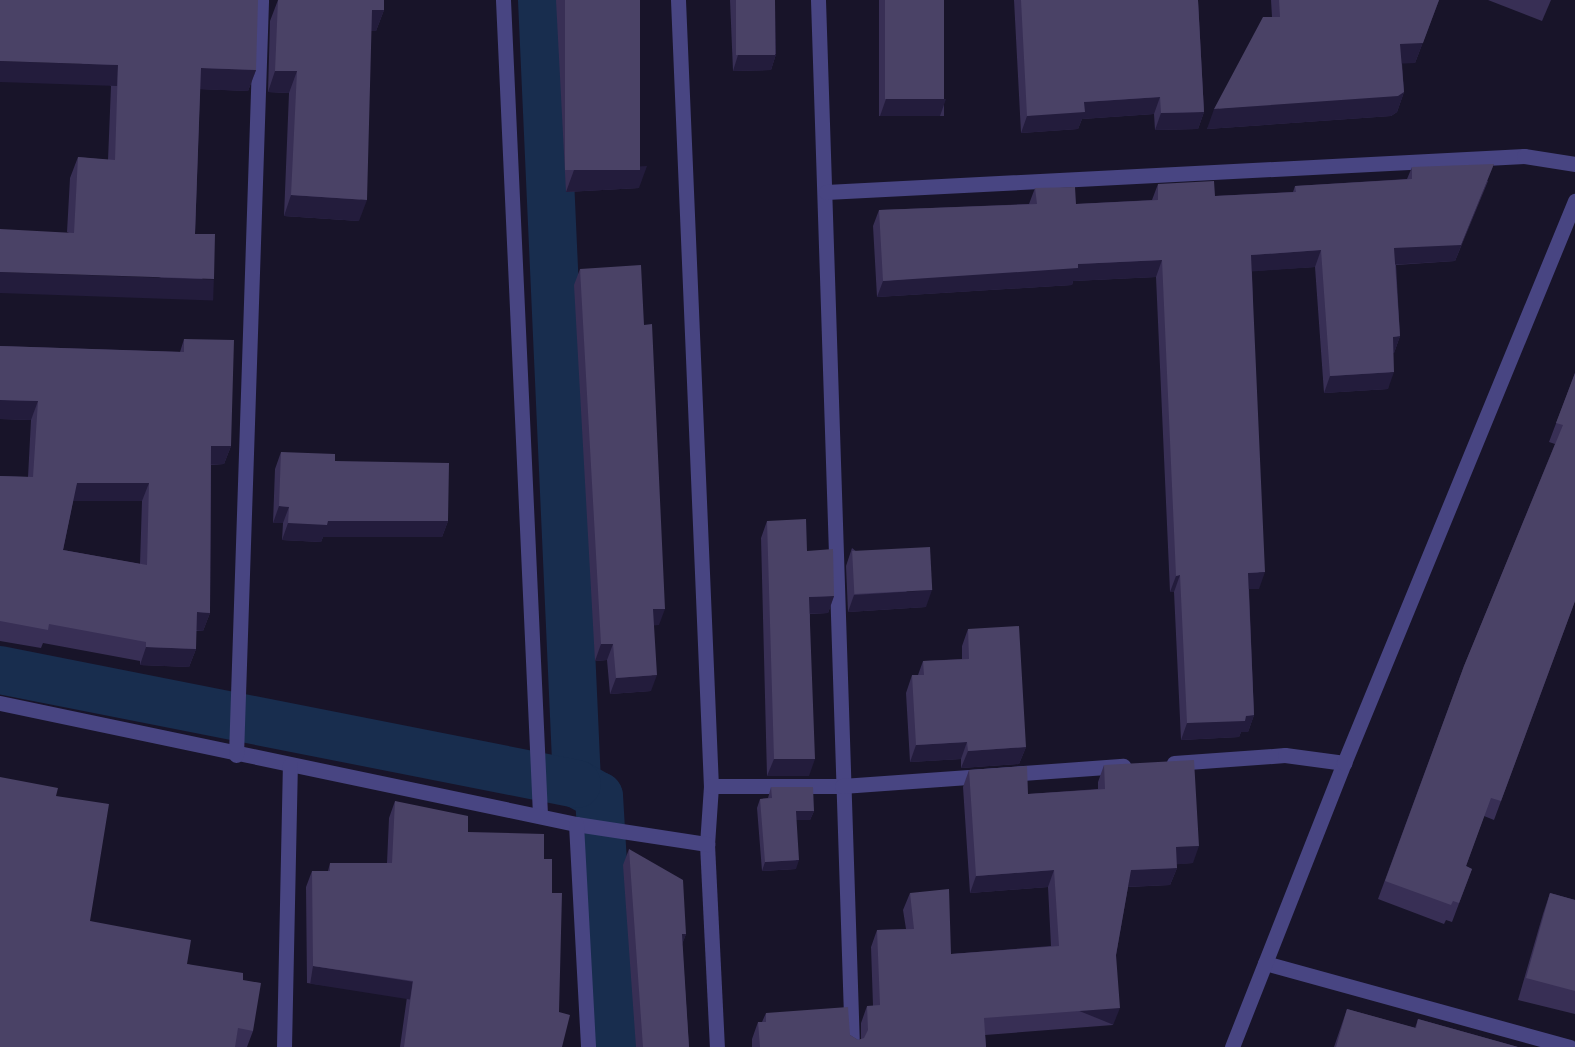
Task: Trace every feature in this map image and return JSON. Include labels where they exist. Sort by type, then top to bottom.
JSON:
[{"type":"street","points":[[236,755],[261,0]]},
{"type":"street","points":[[502,0],[540,815]]},
{"type":"street","points":[[678,0],[711,786],[707,844],[717,1047]]},
{"type":"street","points":[[818,0],[852,1047]]},
{"type":"street","points":[[826,192],[1524,156],[1575,164]]},
{"type":"street","points":[[1232,1047],[1344,763],[1569,241],[1575,201]]},
{"type":"street","points":[[0,703],[236,755],[576,824],[707,844]]},
{"type":"street","points":[[711,786],[843,786],[1285,755],[1344,763]]},
{"type":"street","points":[[284,1047],[290,765]]},
{"type":"street","points":[[576,824],[588,1047]]},
{"type":"street","points":[[1265,963],[1570,1047]]},
{"type":"building","points":[[0,0],[258,0],[256,70],[201,68],[195,234],[215,234],[214,279],[0,272],[0,229],[74,233],[78,157],[115,160],[118,65],[0,61]]},
{"type":"building","points":[[278,0],[384,0],[384,10],[372,10],[367,200],[291,195],[297,71],[275,71]]},
{"type":"building","points":[[565,0],[640,0],[640,170],[565,170]]},
{"type":"building","points":[[736,0],[775,0],[775,55],[736,55]]},
{"type":"building","points":[[885,0],[944,0],[944,99],[885,99]]},
{"type":"building","points":[[1021,0],[1198,0],[1204,112],[1161,113],[1160,97],[1084,102],[1085,112],[1027,116]]},
{"type":"building","points":[[1279,0],[1439,0],[1423,43],[1400,44],[1404,92],[1398,96],[1214,109],[1263,17],[1280,17]]},
{"type":"building","points":[[1494,164],[1461,245],[1394,248],[1400,336],[1393,337],[1394,372],[1330,376],[1321,250],[1251,255],[1265,572],[1248,573],[1254,715],[1246,716],[1245,721],[1187,723],[1180,575],[1176,576],[1162,260],[1078,264],[1078,268],[883,281],[879,210],[1037,204],[1035,188],[1075,187],[1076,204],[1158,200],[1158,184],[1214,181],[1215,196],[1296,192],[1295,186],[1412,179],[1412,167]]},
{"type":"building","points":[[641,265],[644,325],[652,324],[665,609],[653,609],[657,675],[616,678],[613,644],[601,644],[580,269]]},
{"type":"building","points":[[184,339],[234,340],[231,446],[211,446],[210,613],[197,612],[196,649],[146,647],[146,642],[49,624],[48,630],[0,621],[0,476],[33,477],[38,401],[0,400],[0,346],[184,352]],"holes":[[[77,483],[149,483],[147,565],[63,550]]]},
{"type":"building","points":[[1575,373],[1575,601],[1501,801],[1491,798],[1466,866],[1472,869],[1459,903],[1453,901],[1451,905],[1385,881],[1464,666],[1563,425],[1556,423]]},
{"type":"building","points":[[281,452],[335,454],[335,461],[449,463],[448,521],[328,521],[327,525],[288,523],[289,507],[279,506]]},
{"type":"building","points":[[806,519],[807,551],[833,549],[834,596],[809,597],[815,759],[774,759],[767,521]]},
{"type":"building","points":[[930,547],[932,590],[854,594],[852,551]]},
{"type":"building","points":[[1019,626],[1026,747],[968,751],[967,742],[916,745],[912,675],[924,675],[923,661],[969,659],[968,629]]},
{"type":"building","points":[[1194,760],[1199,846],[1176,847],[1177,868],[1131,870],[1116,955],[1120,1008],[984,1018],[986,1047],[760,1047],[758,1022],[766,1022],[766,1013],[848,1007],[850,1035],[858,1040],[864,1038],[868,1030],[867,1006],[880,1005],[877,930],[914,929],[910,893],[949,889],[951,954],[1059,946],[1054,870],[976,876],[969,770],[1027,766],[1028,794],[1105,789],[1104,765]]},
{"type":"building","points":[[0,777],[58,788],[56,796],[109,804],[90,921],[191,940],[187,964],[243,973],[243,980],[261,983],[253,1031],[238,1028],[235,1047],[0,1047]]},
{"type":"building","points":[[771,787],[813,787],[814,811],[796,811],[799,860],[765,862],[760,799],[772,798]]},
{"type":"building","points":[[395,801],[468,816],[468,832],[544,834],[544,859],[552,859],[552,893],[562,893],[559,1012],[570,1015],[562,1047],[404,1047],[413,981],[313,966],[312,871],[330,871],[330,863],[392,863]]},
{"type":"building","points":[[629,849],[683,880],[686,934],[682,934],[689,1047],[643,1047]]},
{"type":"building","points":[[1550,893],[1575,900],[1575,991],[1526,978]]},
{"type":"building","points":[[1347,1009],[1416,1028],[1418,1019],[1518,1047],[1336,1047]]},
{"type":"waterway","points":[[542,0],[577,784],[599,796],[614,1047]]},
{"type":"waterway","points":[[0,670],[577,784]]}]
